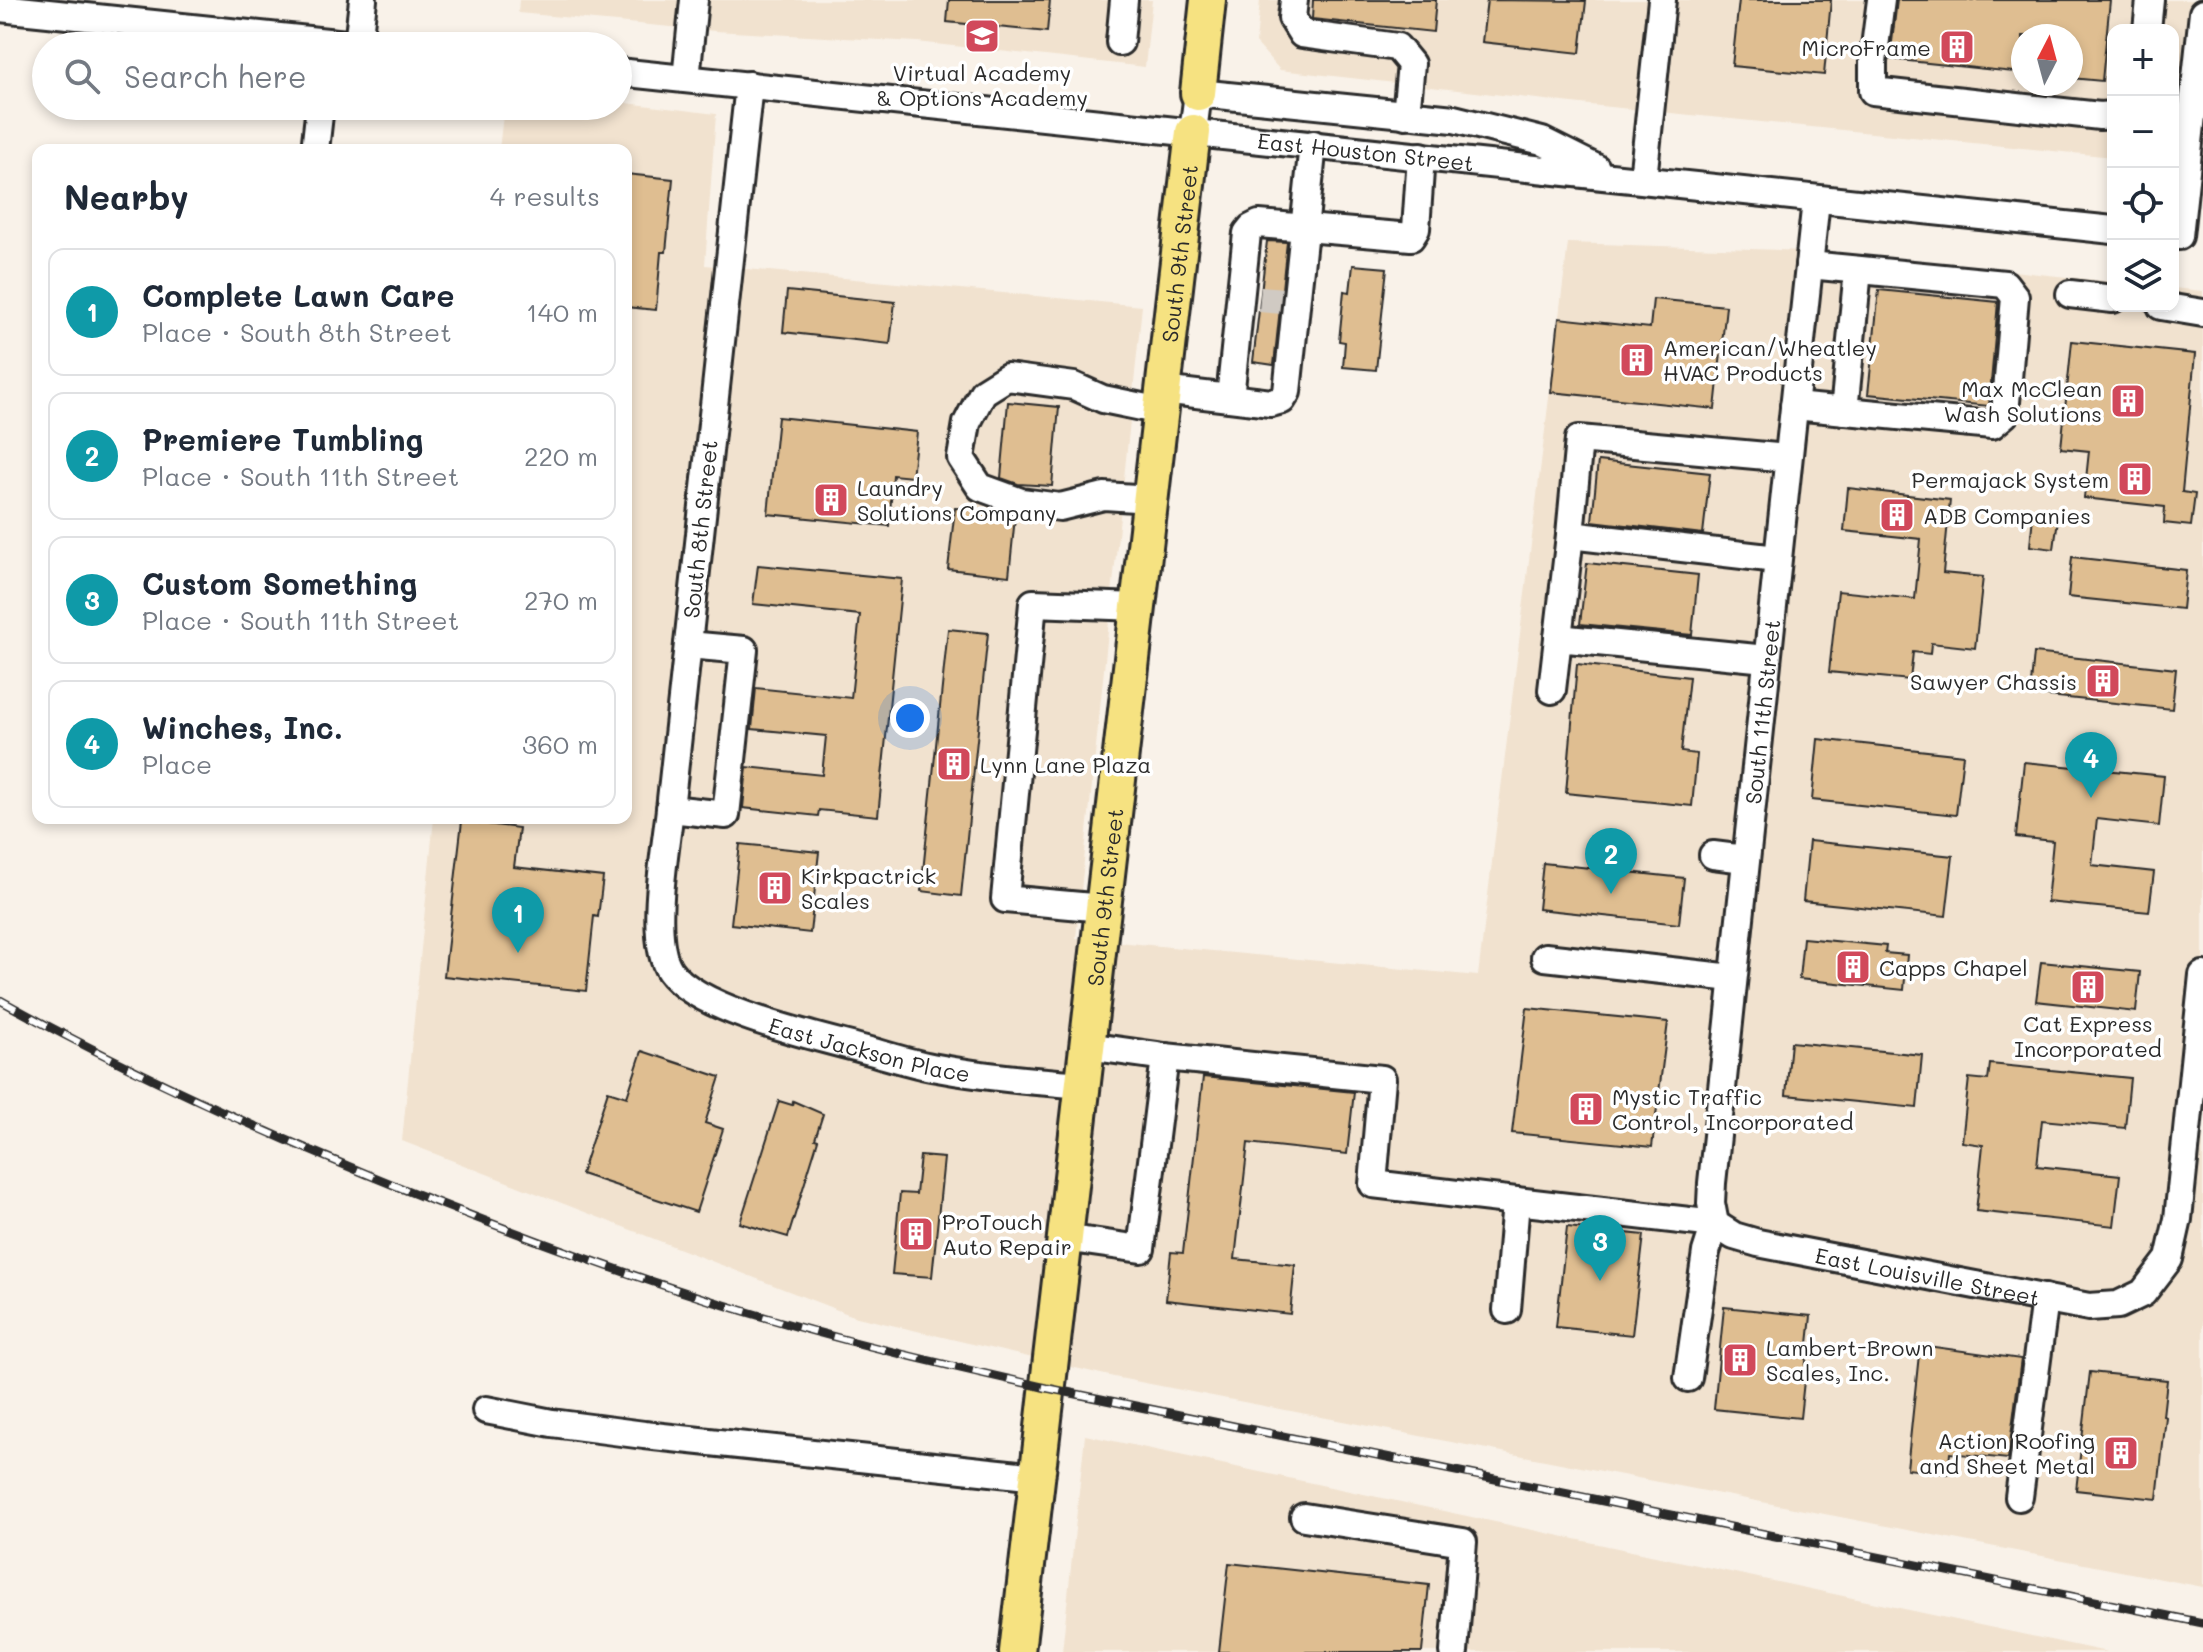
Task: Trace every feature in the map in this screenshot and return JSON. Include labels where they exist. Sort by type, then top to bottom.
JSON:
[{"type":"main road","name":"South 9th Street","points":[[1198,93],[1208,0]]},
{"type":"main road","name":"South 9th Street","points":[[1017,1652],[1193,132]]},
{"type":"street","points":[[359,32],[363,0]]},
{"type":"street","points":[[686,79],[694,0]]},
{"type":"street","points":[[1120,42],[1124,0]]},
{"type":"street","points":[[1294,0],[1292,18],[1302,34],[1397,47],[1411,64],[1406,115]]},
{"type":"street","points":[[1643,179],[1662,0]]},
{"type":"street","points":[[1881,0],[1873,62],[1873,91],[2107,115]]},
{"type":"street","points":[[2148,24],[2150,0]]},
{"type":"street","points":[[0,8],[218,32]]},
{"type":"street","points":[[2185,237],[2182,117],[2203,13]]},
{"type":"street","name":"East Houston Street","points":[[632,73],[2107,229]]},
{"type":"street","name":"South 8th Street","points":[[670,971],[659,947],[659,930],[749,85]]},
{"type":"street","points":[[1198,93],[1454,119],[1542,141],[1612,176]]},
{"type":"street","name":"South 9th Street","points":[[1193,132],[1198,93]]},
{"type":"street","points":[[316,144],[318,120]]},
{"type":"street","points":[[1230,398],[1270,300],[1304,229],[1313,144]]},
{"type":"street","points":[[1151,499],[1104,496],[1060,507],[1021,502],[980,487],[961,458],[967,423],[983,392],[1007,377],[1074,386],[1103,399],[1162,401],[1230,398],[1271,403],[1282,400],[1287,392],[1270,300],[1247,233],[1259,224],[1411,237],[1416,229],[1421,156]]},
{"type":"street","name":"South 11th Street","points":[[1688,1378],[1706,1252],[1715,1224],[1711,1203],[1712,1183],[1816,200]]},
{"type":"street","points":[[1794,406],[1992,425],[2005,414],[2015,297],[2005,284],[1809,265]]},
{"type":"street","points":[[1844,411],[1858,270]]},
{"type":"street","points":[[2070,294],[2107,298]]},
{"type":"street","points":[[2179,309],[2203,313]]},
{"type":"street","points":[[1552,690],[1579,439],[1788,458]]},
{"type":"street","points":[[1570,535],[1777,559]]},
{"type":"street","points":[[1103,908],[1005,899],[1033,603],[1138,607]]},
{"type":"street","points":[[1558,638],[1766,659]]},
{"type":"street","points":[[670,809],[726,815],[741,680],[744,650],[688,645]]},
{"type":"street","points":[[1713,855],[1745,859]]},
{"type":"street","points":[[1545,957],[1733,978]]},
{"type":"street","name":"East Jackson Place","points":[[670,971],[721,1005],[806,1034],[936,1068],[1083,1085]]},
{"type":"street","name":"East Louisville Street","points":[[1165,1057],[1382,1079],[1373,1184],[1715,1224],[1734,1236],[1758,1243],[2089,1307],[2118,1305],[2143,1293],[2169,1259],[2178,1219],[2203,975]]},
{"type":"street","points":[[1064,1238],[1141,1249],[1165,1057],[1087,1046]]},
{"type":"street","points":[[1507,1310],[1516,1201]]},
{"type":"street","points":[[2019,1497],[2045,1298]]},
{"type":"street","points":[[486,1410],[552,1423],[644,1435],[1037,1477]]},
{"type":"street","points":[[1304,1517],[1463,1542],[1454,1652]]},
{"type":"shaded area","name":"Virtual Academy & Options Academy","points":[[519,0],[1152,0],[1145,67],[917,42],[715,31],[518,13]]},
{"type":"shaded area","points":[[1260,0],[2203,0],[2203,166],[2179,164],[2179,24],[2107,24],[2107,156],[1590,105],[1280,70],[1256,43]]},
{"type":"shaded area","points":[[632,104],[716,114],[705,265],[1142,306],[1076,938],[1478,976],[1568,243],[1838,252],[2107,281],[2107,312],[2179,312],[2179,289],[2203,291],[2203,1587],[1114,1377],[853,1316],[402,1141],[433,824],[632,824],[632,144],[500,144],[502,120],[632,120]]},
{"type":"shaded area","points":[[1085,1435],[2107,1652],[1062,1652]]},
{"type":"building","points":[[949,0],[1050,0],[1047,32],[947,22]]},
{"type":"building","points":[[1313,0],[1436,0],[1433,32],[1312,19]]},
{"type":"building","points":[[1487,0],[1586,1],[1580,53],[1482,42]]},
{"type":"building","points":[[1739,0],[1831,0],[1824,75],[1732,66]]},
{"type":"building","name":"MicroFrame","points":[[1897,0],[2110,0],[2102,81],[2083,79],[2083,24],[2011,24],[2011,72],[1890,59]]},
{"type":"building","points":[[632,175],[673,179],[666,252],[661,252],[656,310],[632,308]]},
{"type":"building","points":[[1267,241],[1287,242],[1274,365],[1253,362]]},
{"type":"building","points":[[1353,265],[1387,268],[1376,370],[1343,367],[1345,342],[1339,341],[1344,291],[1350,292]]},
{"type":"building","points":[[1879,290],[1998,302],[1989,406],[1868,394]]},
{"type":"building","points":[[787,291],[895,302],[890,344],[783,332]]},
{"type":"building","name":"American/Wheatley HVAC Products","points":[[1653,299],[1726,306],[1715,409],[1551,392],[1559,318],[1650,328]]},
{"type":"building","name":"Max McClean Wash Solutions","points":[[2072,341],[2195,354],[2182,492],[2195,494],[2191,526],[2164,523],[2165,507],[2084,498],[2089,451],[2061,448]]},
{"type":"building","points":[[1008,402],[1059,407],[1052,486],[1018,484],[1001,478]]},
{"type":"building","points":[[778,417],[917,432],[912,477],[893,475],[889,526],[768,514]]},
{"type":"building","points":[[1598,461],[1710,473],[1703,534],[1592,521]]},
{"type":"building","points":[[1848,488],[1950,500],[1943,573],[1983,577],[1975,648],[1931,643],[1930,654],[1913,652],[1910,680],[1829,672],[1838,591],[1915,599],[1921,539],[1844,531]]},
{"type":"building","points":[[955,508],[998,511],[1015,517],[1009,576],[948,569]]},
{"type":"building","points":[[2033,516],[2058,519],[2054,549],[2030,546]]},
{"type":"building","points":[[2072,557],[2186,570],[2182,609],[2068,597]]},
{"type":"building","points":[[1587,563],[1698,575],[1692,635],[1580,624]]},
{"type":"building","points":[[758,565],[902,579],[878,816],[819,810],[818,816],[743,808],[747,767],[822,775],[826,736],[752,729],[756,688],[851,698],[860,615],[753,604]]},
{"type":"building","name":"Lynn Lane Plaza","points":[[948,629],[988,633],[961,896],[921,891]]},
{"type":"building","name":"Sawyer Chassis","points":[[2034,653],[2176,669],[2172,709],[2030,694]]},
{"type":"building","points":[[1577,664],[1689,677],[1681,752],[1697,754],[1692,806],[1566,793]]},
{"type":"building","points":[[1818,739],[1963,755],[1956,815],[1812,800]]},
{"type":"building","points":[[2024,762],[2164,776],[2159,826],[2097,819],[2092,865],[2154,872],[2149,912],[2047,902],[2053,841],[2016,837]]},
{"type":"building","points":[[462,824],[519,828],[514,867],[603,877],[598,917],[594,916],[586,991],[444,976]]},
{"type":"building","points":[[1809,841],[1953,856],[1946,916],[1803,901]]},
{"type":"building","name":"Kirkpactrick Scales","points":[[740,844],[819,852],[810,933],[731,924]]},
{"type":"building","points":[[1543,863],[1684,878],[1679,924],[1538,909]]},
{"type":"building","name":"Capps Chapel","points":[[1803,938],[1886,946],[1885,953],[1907,955],[1904,990],[1799,979]]},
{"type":"building","name":"Cat Express Incorporated","points":[[2041,962],[2140,972],[2136,1012],[2036,1001]]},
{"type":"building","points":[[1527,1008],[1668,1022],[1652,1147],[1512,1133]]},
{"type":"building","points":[[1791,1042],[1922,1055],[1917,1108],[1786,1095]]},
{"type":"building","points":[[642,1051],[720,1077],[705,1123],[723,1129],[696,1212],[581,1174],[608,1091],[627,1097]]},
{"type":"building","points":[[1990,1064],[2130,1078],[2125,1128],[2042,1120],[2037,1166],[2120,1175],[2114,1226],[1976,1211],[1983,1145],[1962,1142],[1969,1078],[1988,1080]]},
{"type":"building","points":[[1203,1077],[1354,1092],[1347,1154],[1248,1143],[1235,1259],[1295,1265],[1290,1314],[1166,1300],[1171,1252],[1183,1253]]},
{"type":"building","points":[[779,1101],[792,1105],[793,1101],[823,1114],[788,1237],[740,1223]]},
{"type":"building","name":"ProTouch Auto Repair","points":[[920,1156],[944,1158],[932,1277],[892,1274],[900,1193],[916,1194]]},
{"type":"building","points":[[1567,1227],[1644,1235],[1632,1335],[1556,1327]]},
{"type":"building","points":[[1724,1307],[1811,1316],[1800,1418],[1714,1409]]},
{"type":"building","points":[[1920,1345],[2021,1359],[2008,1459],[1950,1453],[1948,1474],[1907,1469]]},
{"type":"building","name":"Action Roofing and Sheet Metal","points":[[2090,1372],[2167,1380],[2157,1499],[2076,1490]]},
{"type":"building","points":[[1229,1563],[1429,1585],[1422,1652],[1219,1652]]},
{"type":"tunnel","points":[[1260,299],[1283,301]]},
{"type":"railway","points":[[0,1000],[99,1053],[200,1101],[406,1190],[633,1275],[805,1329],[1047,1388],[2203,1623]]},
{"type":"place","name":"Virtual Academy & Options Academy","points":[[982,36]]},
{"type":"place","name":"MicroFrame","points":[[1957,47]]},
{"type":"place","name":"American/Wheatley HVAC Products","points":[[1637,360]]},
{"type":"place","name":"Max McClean Wash Solutions","points":[[2128,401]]},
{"type":"place","name":"Permajack System","points":[[2135,479]]},
{"type":"place","name":"Laundry Solutions Company","points":[[831,500]]},
{"type":"place","name":"ADB Companies","points":[[1897,515]]},
{"type":"place","name":"Sawyer Chassis","points":[[2103,681]]},
{"type":"place","name":"Lynn Lane Plaza","points":[[954,764]]},
{"type":"place","name":"Winches, Inc.","points":[[2091,798]]},
{"type":"place","name":"Kirkpactrick Scales","points":[[775,888]]},
{"type":"place","name":"Premiere Tumbling","points":[[1611,894]]},
{"type":"place","name":"Complete Lawn Care","points":[[518,953]]},
{"type":"place","name":"Capps Chapel","points":[[1853,967]]},
{"type":"place","name":"Cat Express Incorporated","points":[[2088,987]]},
{"type":"place","name":"Mystic Traffic Control, Incorporated","points":[[1586,1109]]},
{"type":"place","name":"ProTouch Auto Repair","points":[[916,1234]]},
{"type":"place","name":"Custom Something","points":[[1600,1281]]},
{"type":"place","name":"Lambert-Brown Scales, Inc.","points":[[1740,1360]]},
{"type":"place","name":"Action Roofing and Sheet Metal","points":[[2121,1453]]}]
